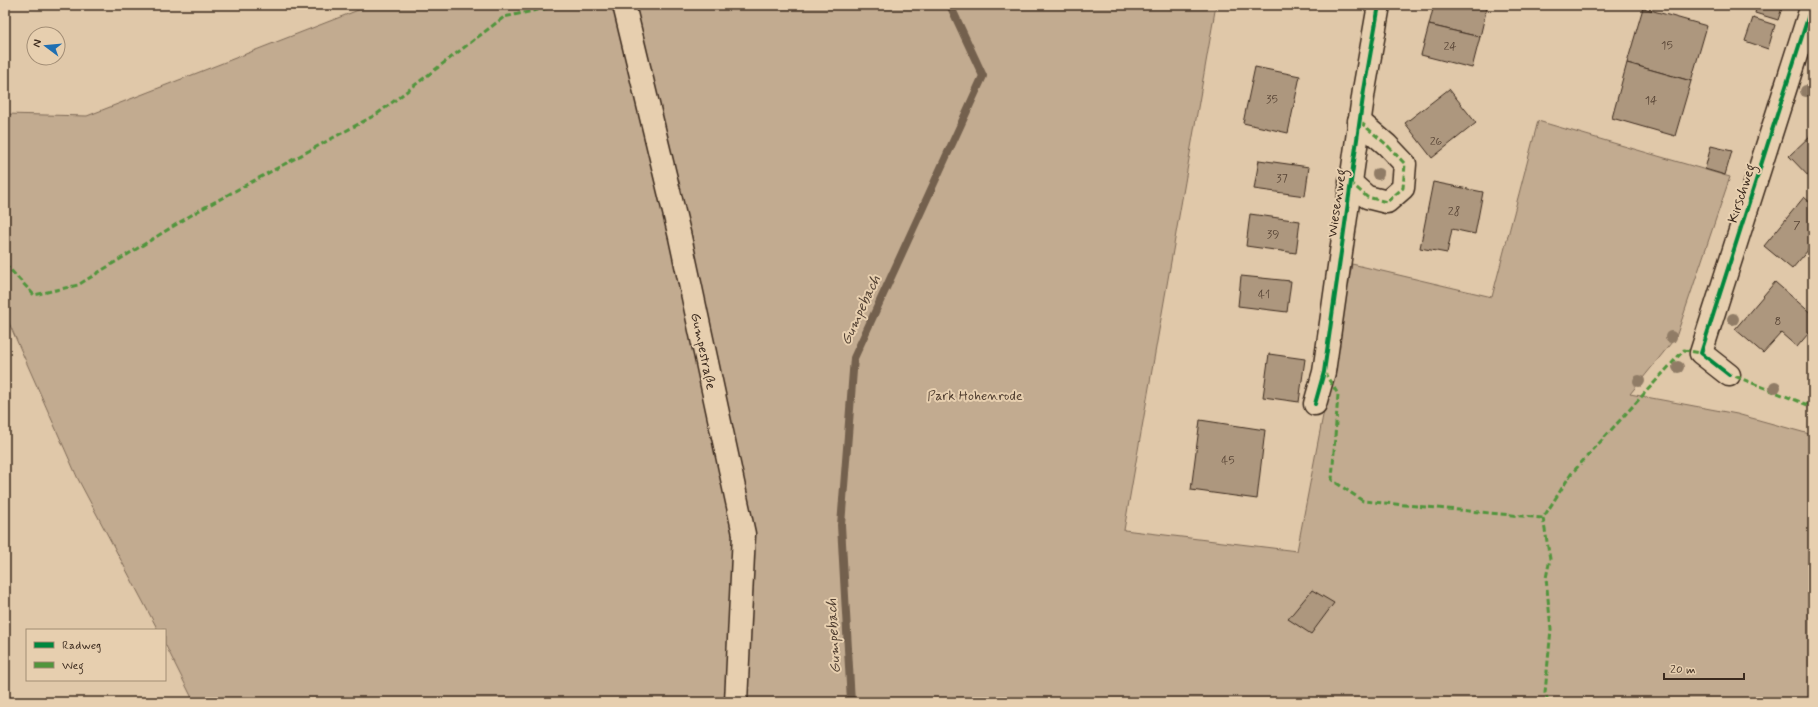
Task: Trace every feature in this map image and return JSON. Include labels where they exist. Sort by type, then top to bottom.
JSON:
[{"type":"street","name":"Gumpestraße","points":[[624,5],[680,237],[744,534],[736,702]]},
{"type":"street","name":"Wiesenweg","points":[[1315,404],[1324,372],[1359,121],[1379,5]]},
{"type":"street","name":"Kirschweg","points":[[1729,375],[1701,353],[1812,5]]},
{"type":"street","name":"Wiesenweg","points":[[1350,182],[1367,197],[1387,202],[1403,188],[1404,164],[1387,145],[1359,121]]},
{"type":"green space","name":"Park Hohenrode","points":[[371,5],[1216,5],[1124,530],[1297,551],[1352,264],[1492,297],[1538,121],[1730,177],[1676,337],[1630,394],[1737,414],[1813,435],[1813,702],[194,702],[166,646],[166,629],[157,629],[78,479],[5,314],[5,114],[87,116]]},
{"type":"building","points":[[1434,5],[1479,5],[1487,7],[1480,37],[1429,25]]},
{"type":"building","points":[[1757,5],[1783,5],[1778,20],[1755,13]]},
{"type":"building","points":[[1643,8],[1707,26],[1691,81],[1627,63]]},
{"type":"building","points":[[1753,18],[1775,25],[1768,49],[1745,41]]},
{"type":"building","points":[[1429,25],[1480,37],[1472,68],[1421,55]]},
{"type":"building","points":[[1627,63],[1691,81],[1675,136],[1612,118]]},
{"type":"building","points":[[1255,67],[1300,76],[1288,133],[1243,123]]},
{"type":"building","points":[[1449,89],[1476,123],[1432,158],[1405,123]]},
{"type":"building","points":[[1813,133],[1813,181],[1789,156]]},
{"type":"building","points":[[1711,146],[1732,151],[1725,175],[1705,169]]},
{"type":"building","points":[[1259,160],[1309,167],[1305,196],[1254,189]]},
{"type":"building","points":[[1433,182],[1483,192],[1475,234],[1452,229],[1447,253],[1420,248]]},
{"type":"building","points":[[1804,197],[1813,205],[1813,252],[1809,249],[1792,269],[1764,246]]},
{"type":"building","points":[[1250,214],[1300,221],[1296,253],[1246,246]]},
{"type":"building","points":[[1241,276],[1291,281],[1287,312],[1238,306]]},
{"type":"building","points":[[1775,282],[1813,315],[1813,328],[1797,347],[1781,333],[1763,353],[1735,329]]},
{"type":"building","points":[[1269,354],[1305,359],[1299,402],[1263,397]]},
{"type":"building","points":[[1200,420],[1265,430],[1257,499],[1191,490]]},
{"type":"building","points":[[1312,590],[1334,603],[1311,634],[1288,619]]},
{"type":"waterway","name":"Gumpebach","points":[[851,702],[841,525],[854,358],[983,76],[950,5]]},
{"type":"marked path","points":[[5,264],[34,295],[78,285],[198,211],[377,114],[504,17],[562,5]]},
{"type":"marked path","points":[[1350,182],[1367,197],[1387,202],[1403,188],[1405,164],[1387,145],[1359,121]]},
{"type":"marked path","points":[[1548,702],[1545,693],[1551,629],[1546,578],[1550,559],[1543,518],[1571,474],[1684,350],[1701,353]]},
{"type":"marked path","points":[[1324,372],[1338,394],[1332,480],[1363,501],[1543,518]]},
{"type":"marked path","points":[[1727,373],[1813,407]]},
{"type":"cycle path","points":[[1315,404],[1324,372],[1364,90],[1379,5]]},
{"type":"cycle path","points":[[1729,375],[1701,353],[1812,5]]}]
